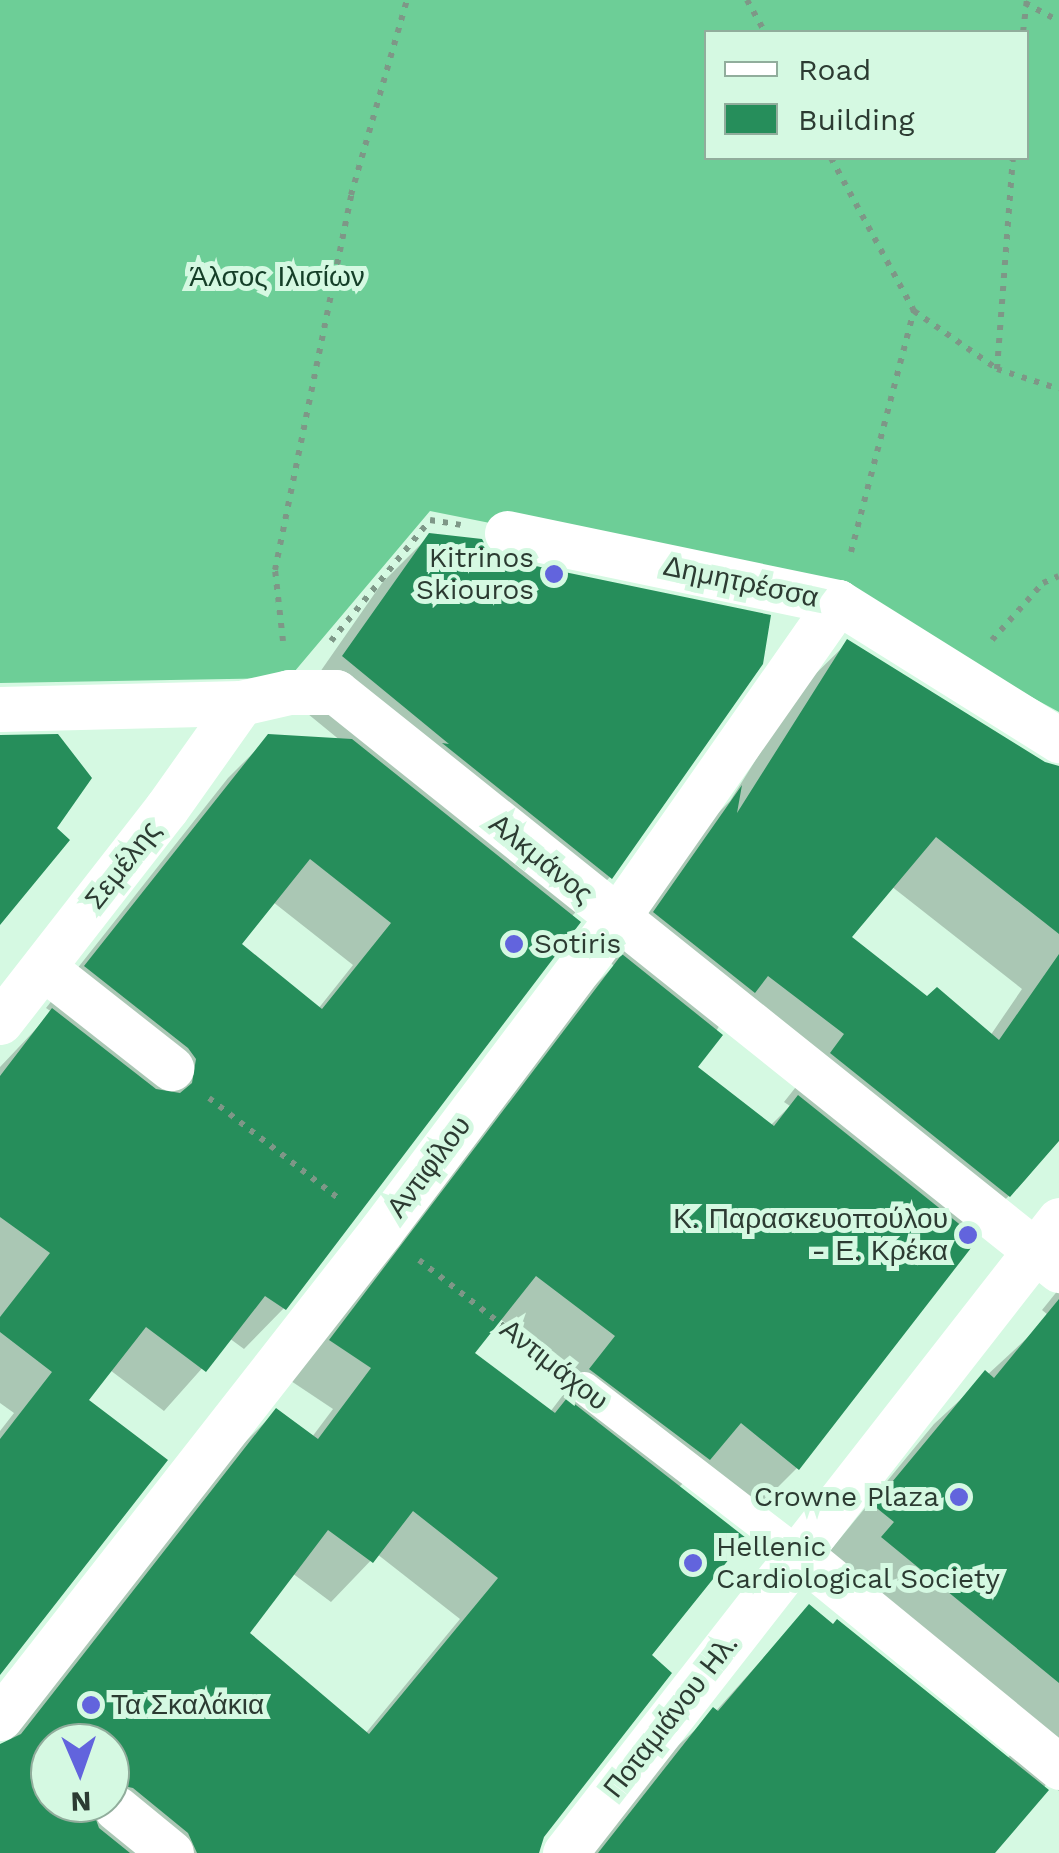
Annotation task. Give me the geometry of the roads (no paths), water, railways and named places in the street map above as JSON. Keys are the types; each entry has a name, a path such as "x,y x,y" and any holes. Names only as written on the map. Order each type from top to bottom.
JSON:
{"street":[{"name":"Δημητρέσσα","path":"506,533 838,602 1059,740"},
{"name":"Αντιφίλου","path":"0,1718 382,1231 616,919 838,602"},
{"name":"Αλκμάνος","path":"0,708 240,703 289,692 336,692 616,919 1051,1246"},
{"name":"Σεμέλης","path":"0,1022 240,703"},
{"path":"44,968 171,1068"},
{"name":"Ποταμιάνου Ηλ.","path":"565,1853 798,1553 1051,1246"},
{"name":"Αντιμάχου","path":"584,1388 798,1553 1059,1767"},
{"path":"130,1819 171,1853"}],"place":[{"name":"Kitrinos Skiouros","path":"554,574"},
{"name":"Sotiris","path":"514,944"},
{"name":"Κ. Παρασκευοπούλου - Ε. Κρέκα","path":"968,1235"},
{"name":"Crowne Plaza","path":"959,1497"},
{"name":"Hellenic Cardiological Society","path":"693,1563"},
{"name":"Τα Σκαλάκια","path":"91,1705"}],"park label":[{"name":"Άλσος Ιλισίων","path":"277,277"}]}
